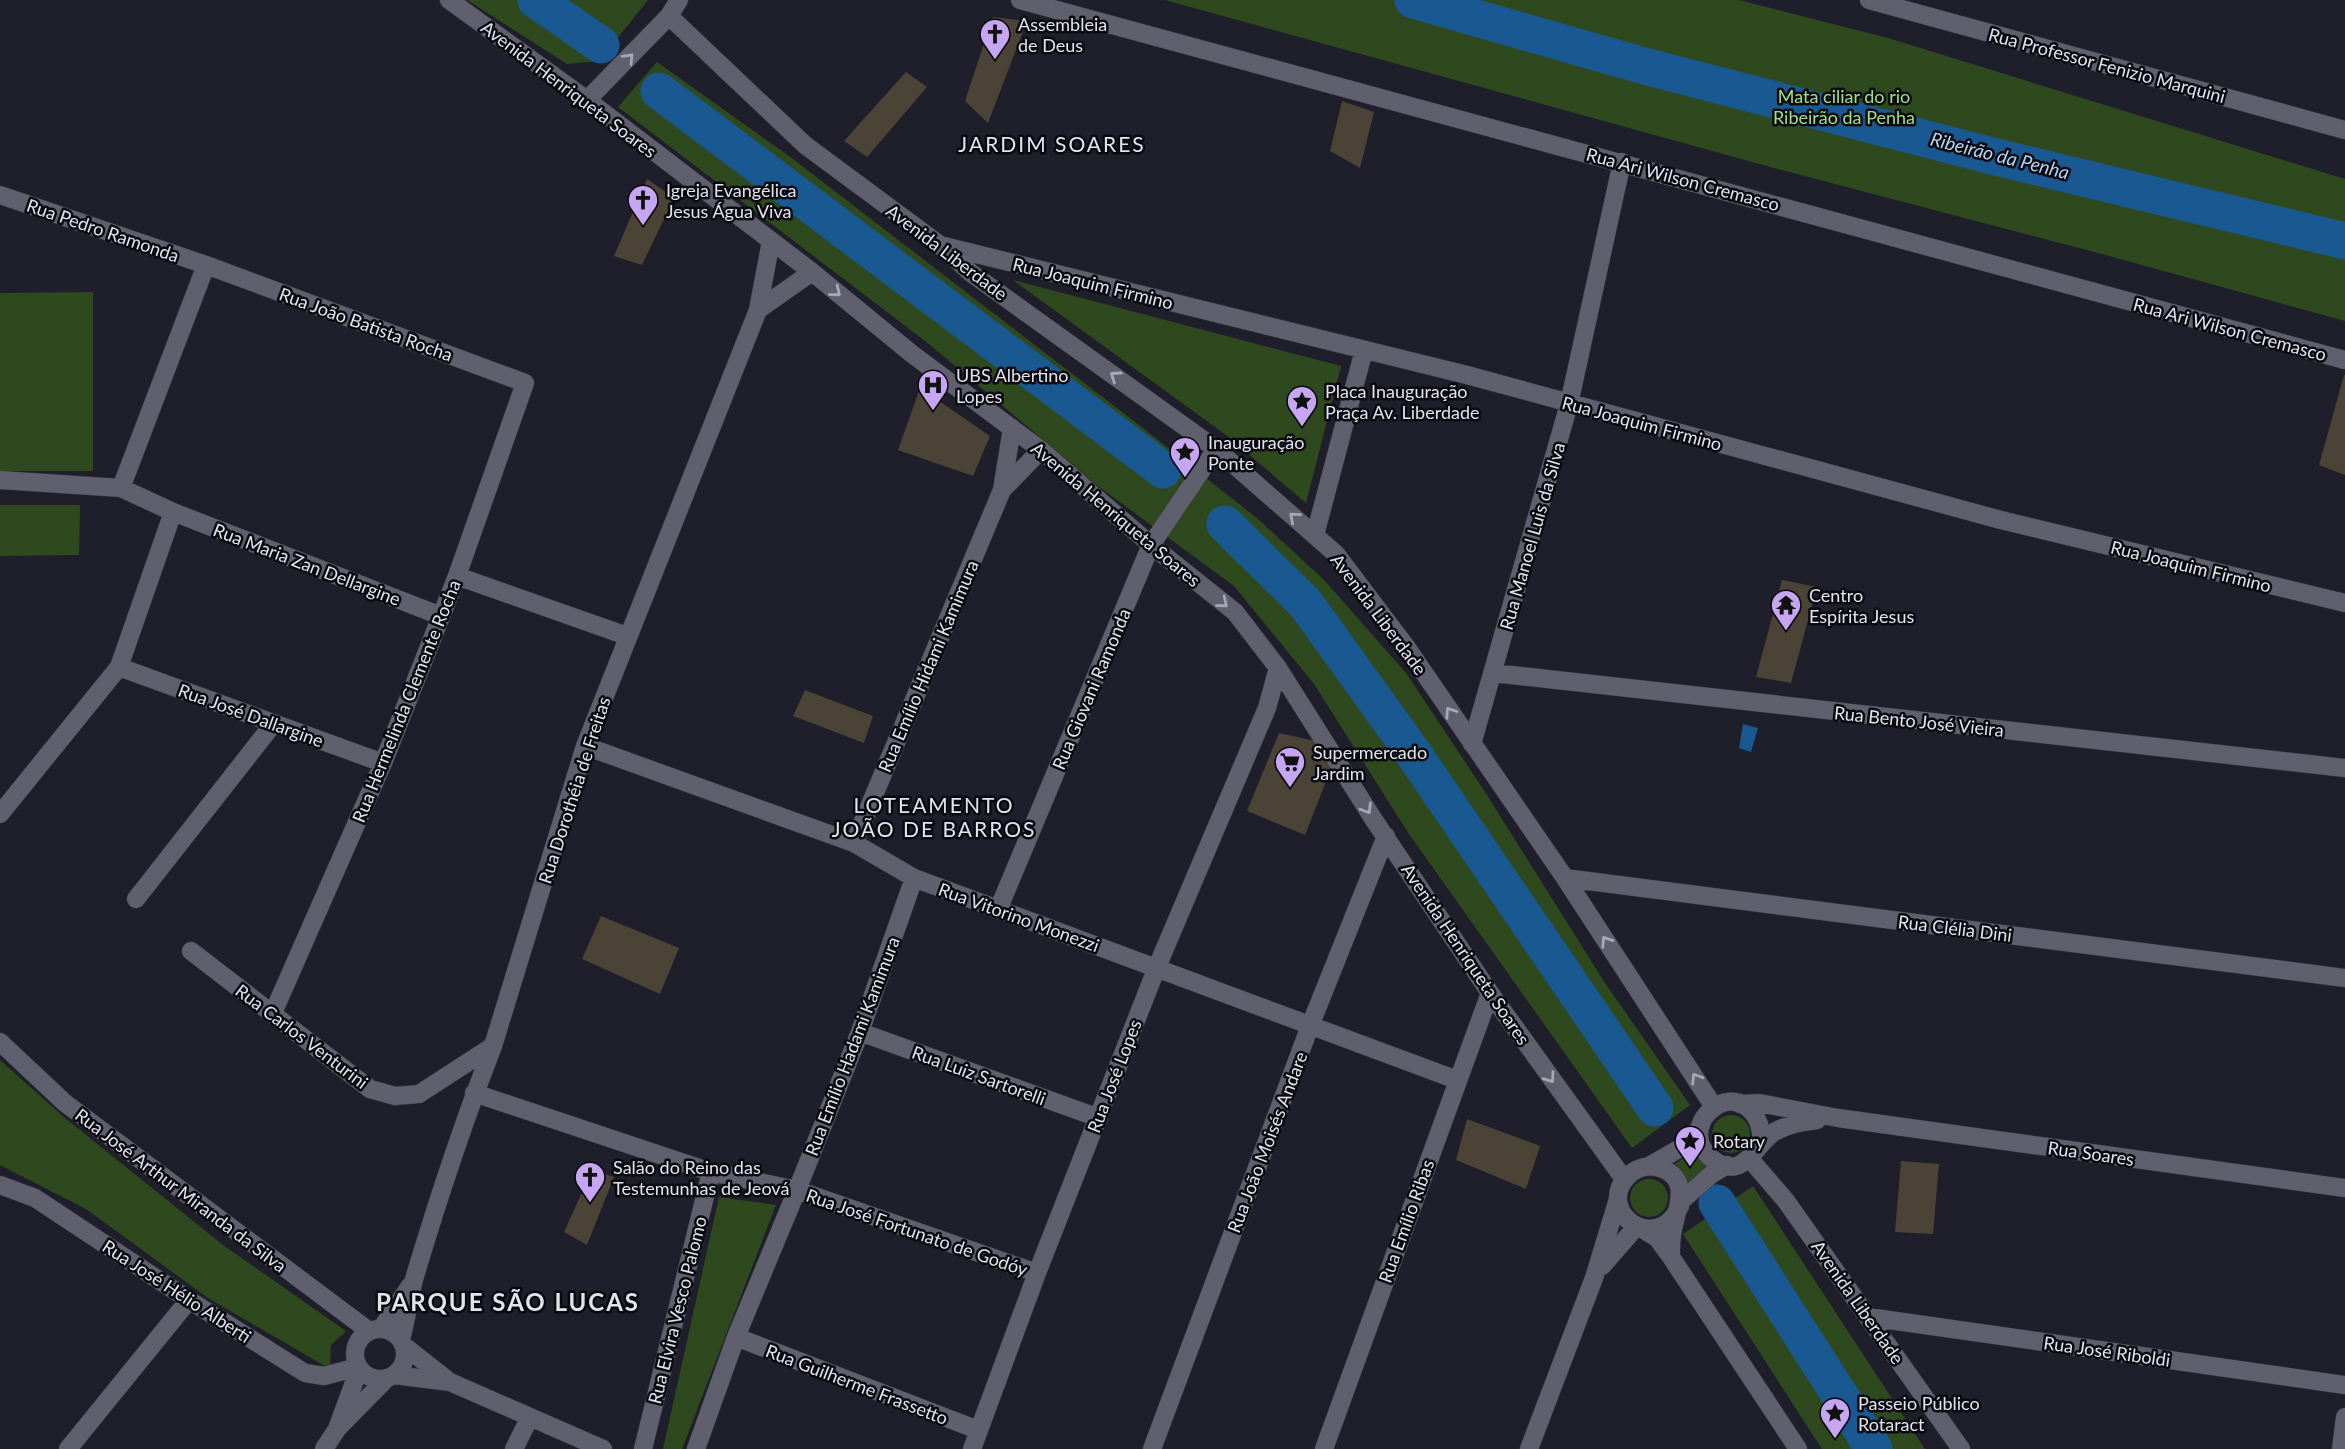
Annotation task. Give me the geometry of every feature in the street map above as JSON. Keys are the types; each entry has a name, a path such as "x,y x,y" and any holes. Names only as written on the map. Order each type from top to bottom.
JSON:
{"street":[{"name":"Avenida Henriqueta Soares","path":"449,0 587,100 812,272 912,354 1013,428 1235,612 1278,668 1490,993 1624,1180"},
{"path":"587,100 669,16 679,0"},
{"name":"Rua Ari Wilson Cremasco","path":"1020,0 2345,360"},
{"name":"Rua Professor Fenizio Marquini","path":"1869,0 2345,130"},
{"name":"Avenida Liberdade","path":"669,16 805,145 940,245 971,272 1216,449 1336,554 1565,878 1714,1107"},
{"name":"Rua Manoel Luis da Silva","path":"1472,744 1569,404 1622,162"},
{"name":"Rua Pedro Ramonda","path":"0,195 206,265"},
{"name":"Rua Dorothéia de Freitas","path":"402,1342 414,1280 474,1093 493,1046 585,746 758,310 771,241"},
{"name":"Rua Joaquim Firmino","path":"940,245 1467,375 2001,520 2345,603"},
{"path":"0,480 121,488 206,265"},
{"name":"Rua João Batista Rocha","path":"206,265 525,383"},
{"path":"758,310 812,272"},
{"path":"1315,535 1364,350"},
{"name":"Rua Hermelinda Clemente Rocha","path":"273,1013 383,763 457,576 525,383"},
{"name":"Rua Emílio Hidami Kamimura","path":"854,843 1002,490 1013,428"},
{"name":"Rua Giovani Ramonda","path":"998,910 1151,545 1216,449"},
{"name":"Rua Emílio Hidami Kamimura","path":"1002,490 1041,450"},
{"name":"Rua Maria Zan Dellargine","path":"121,488 173,512 441,616"},
{"path":"0,814 118,667 173,512"},
{"path":"457,576 628,636"},
{"name":"Rua José Dallargine","path":"118,667 383,763"},
{"name":"Rua José Lopes","path":"972,1449 1037,1273 1157,967 1267,708 1278,668"},
{"name":"Rua Bento José Vieira","path":"1494,673 2345,768"},
{"path":"1267,708 1298,700"},
{"path":"136,899 274,723"},
{"name":"Rua Vitorino Monezzi","path":"585,746 854,843 914,878 1457,1080"},
{"name":"Rua João Moisés Andare","path":"1152,1449 1310,1026 1386,836"},
{"name":"Rua Emílio Hadami Kamimura","path":"696,1449 736,1337 860,1032 914,878"},
{"name":"Rua Clélia Dini","path":"1565,878 2345,978"},
{"name":"Rua Carlos Venturini","path":"191,951 370,1089 395,1096 419,1094 493,1046"},
{"name":"Rua Emílio Ribas","path":"1324,1449 1490,993"},
{"name":"Rua Luiz Sartorelli","path":"860,1032 1098,1118"},
{"name":"Rua José Arthur Miranda da Silva","path":"0,1042 65,1104 375,1330"},
{"path":"474,1093 711,1172 797,1190"},
{"path":"1529,1449 1594,1278 1619,1189 1631,1172 1649,1166 1689,1143 1705,1116 1714,1107 1731,1102 1759,1103 1838,1118"},
{"path":"1740,1104 1756,1115 1760,1124 1761,1143"},
{"path":"1700,1125 1701,1145 1706,1154 1727,1165 1742,1164 1750,1159 1773,1132 1794,1123 1838,1118"},
{"name":"Rua Soares","path":"1838,1118 2345,1188"},
{"name":"Avenida Liberdade","path":"1750,1159 1786,1201 1961,1449"},
{"path":"1639,1227 1651,1230 1669,1223 1680,1204 1712,1174 1727,1165"},
{"path":"1649,1166 1668,1172 1679,1187 1680,1204 1672,1234 1671,1257"},
{"name":"Rua Elvira Vesco Palomo","path":"643,1449 711,1172"},
{"name":"Rua José Hélio Alberti","path":"0,1185 36,1198 305,1373 324,1376 359,1368"},
{"name":"Rua José Fortunato de Godóy","path":"797,1190 1037,1273"},
{"path":"1618,1199 1625,1218 1657,1238 1671,1257 1798,1449"},
{"path":"1594,1278 1619,1244 1639,1227"},
{"name":"Rua Dorothéia de Freitas","path":"375,1330 414,1280"},
{"path":"68,1449 189,1300"},
{"name":"Rua José Riboldi","path":"1868,1318 2345,1385"},
{"path":"450,1382 372,1378 359,1368 354,1352 357,1343 375,1330 389,1330 450,1382 603,1449"},
{"name":"Rua Guilherme Frassetto","path":"736,1337 978,1430"},
{"path":"324,1449 338,1429 404,1362 402,1342"},
{"path":"338,1429 359,1368"},
{"path":"514,1449 530,1417"},
{"path":"2341,1449 2345,1417"},
{"path":"1778,1449 1785,1431"}],"green space":[{"path":"467,0 648,0 599,61 567,64"},
{"name":"Mata ciliar do rio Ribeirão da Penha","path":"1165,0 1739,0 1888,38 2345,179 2345,321 1774,168"},
{"path":"657,62 789,156 1139,425 1258,519 1325,581 1406,673 1485,792 1605,983 1690,1105 1632,1148 1409,834 1314,684 1234,586 1098,486 929,344 618,107"},
{"path":"1013,280 1341,366 1306,503 1226,435"},
{"path":"93,292 93,471 0,471 0,293"},
{"path":"0,505 80,505 79,555 0,556"},
{"path":"0,1060 65,1118 223,1245 346,1331 331,1345 330,1369 208,1298 86,1209 0,1165"},
{"path":"1731,1115 1745,1120 1750,1134 1745,1148 1731,1153 1717,1148 1712,1134 1717,1120"},
{"path":"1695,1149 1710,1169 1688,1186 1672,1166"},
{"path":"1649,1179 1662,1185 1668,1198 1662,1211 1649,1217 1636,1211 1630,1198 1636,1185"},
{"path":"1753,1186 1925,1449 1822,1449 1683,1234"},
{"path":"719,1197 776,1205 682,1449 663,1449"}],"water":[{"path":"1743,724 1758,728 1751,752 1739,748"}],"building":[{"name":"Assembleia de Deus","path":"993,17 1027,21 988,123 965,101"},
{"path":"906,72 927,87 867,157 844,141"},
{"path":"1342,101 1374,112 1360,168 1330,151"},
{"name":"Igreja Evangélica Jesus Água Viva","path":"647,179 674,198 642,265 614,256"},
{"path":"2345,375 2345,475 2319,465"},
{"name":"UBS Albertino Lopes","path":"920,388 990,436 973,476 898,450"},
{"name":"Centro Espírita Jesus","path":"1782,580 1817,587 1791,683 1756,677"},
{"path":"805,690 873,716 864,743 793,716"},
{"name":"Supermercado Jardim","path":"1279,733 1315,741 1332,766 1305,835 1247,811"},
{"path":"601,916 679,948 660,994 582,959"},
{"path":"1467,1119 1540,1146 1526,1189 1456,1160"},
{"path":"1901,1161 1939,1164 1933,1234 1895,1232"},
{"name":"Salão do Reino das Testemunhas de Jeová","path":"592,1170 614,1177 587,1245 564,1232"}],"waterway":[{"path":"536,0 601,45"},
{"name":"Ribeirão da Penha","path":"1413,0 1648,67 1992,156 2345,241"},
{"path":"659,91 1163,470"},
{"path":"1225,524 1306,604 1411,750 1655,1108"},
{"path":"1717,1203 1874,1449"}],"place":[{"name":"Assembleia de Deus","path":"995,61"},
{"name":"Igreja Evangélica Jesus Água Viva","path":"643,227"},
{"name":"UBS Albertino Lopes","path":"933,412"},
{"name":"Placa Inauguração Praça Av. Liberdade","path":"1302,428"},
{"name":"Inauguração Ponte","path":"1185,479"},
{"name":"Centro Espírita Jesus","path":"1786,632"},
{"name":"Supermercado Jardim","path":"1290,789"},
{"name":"Rotary","path":"1690,1168"},
{"name":"Salão do Reino das Testemunhas de Jeová","path":"590,1204"},
{"name":"Passeio Público Rotaract","path":"1835,1440"}],"district":[{"name":"JARDIM SOARES","path":"1052,143"},
{"name":"LOTEAMENTO JOÃO DE BARROS","path":"934,816"},
{"name":"PARQUE SÃO LUCAS","path":"508,1301"}]}
